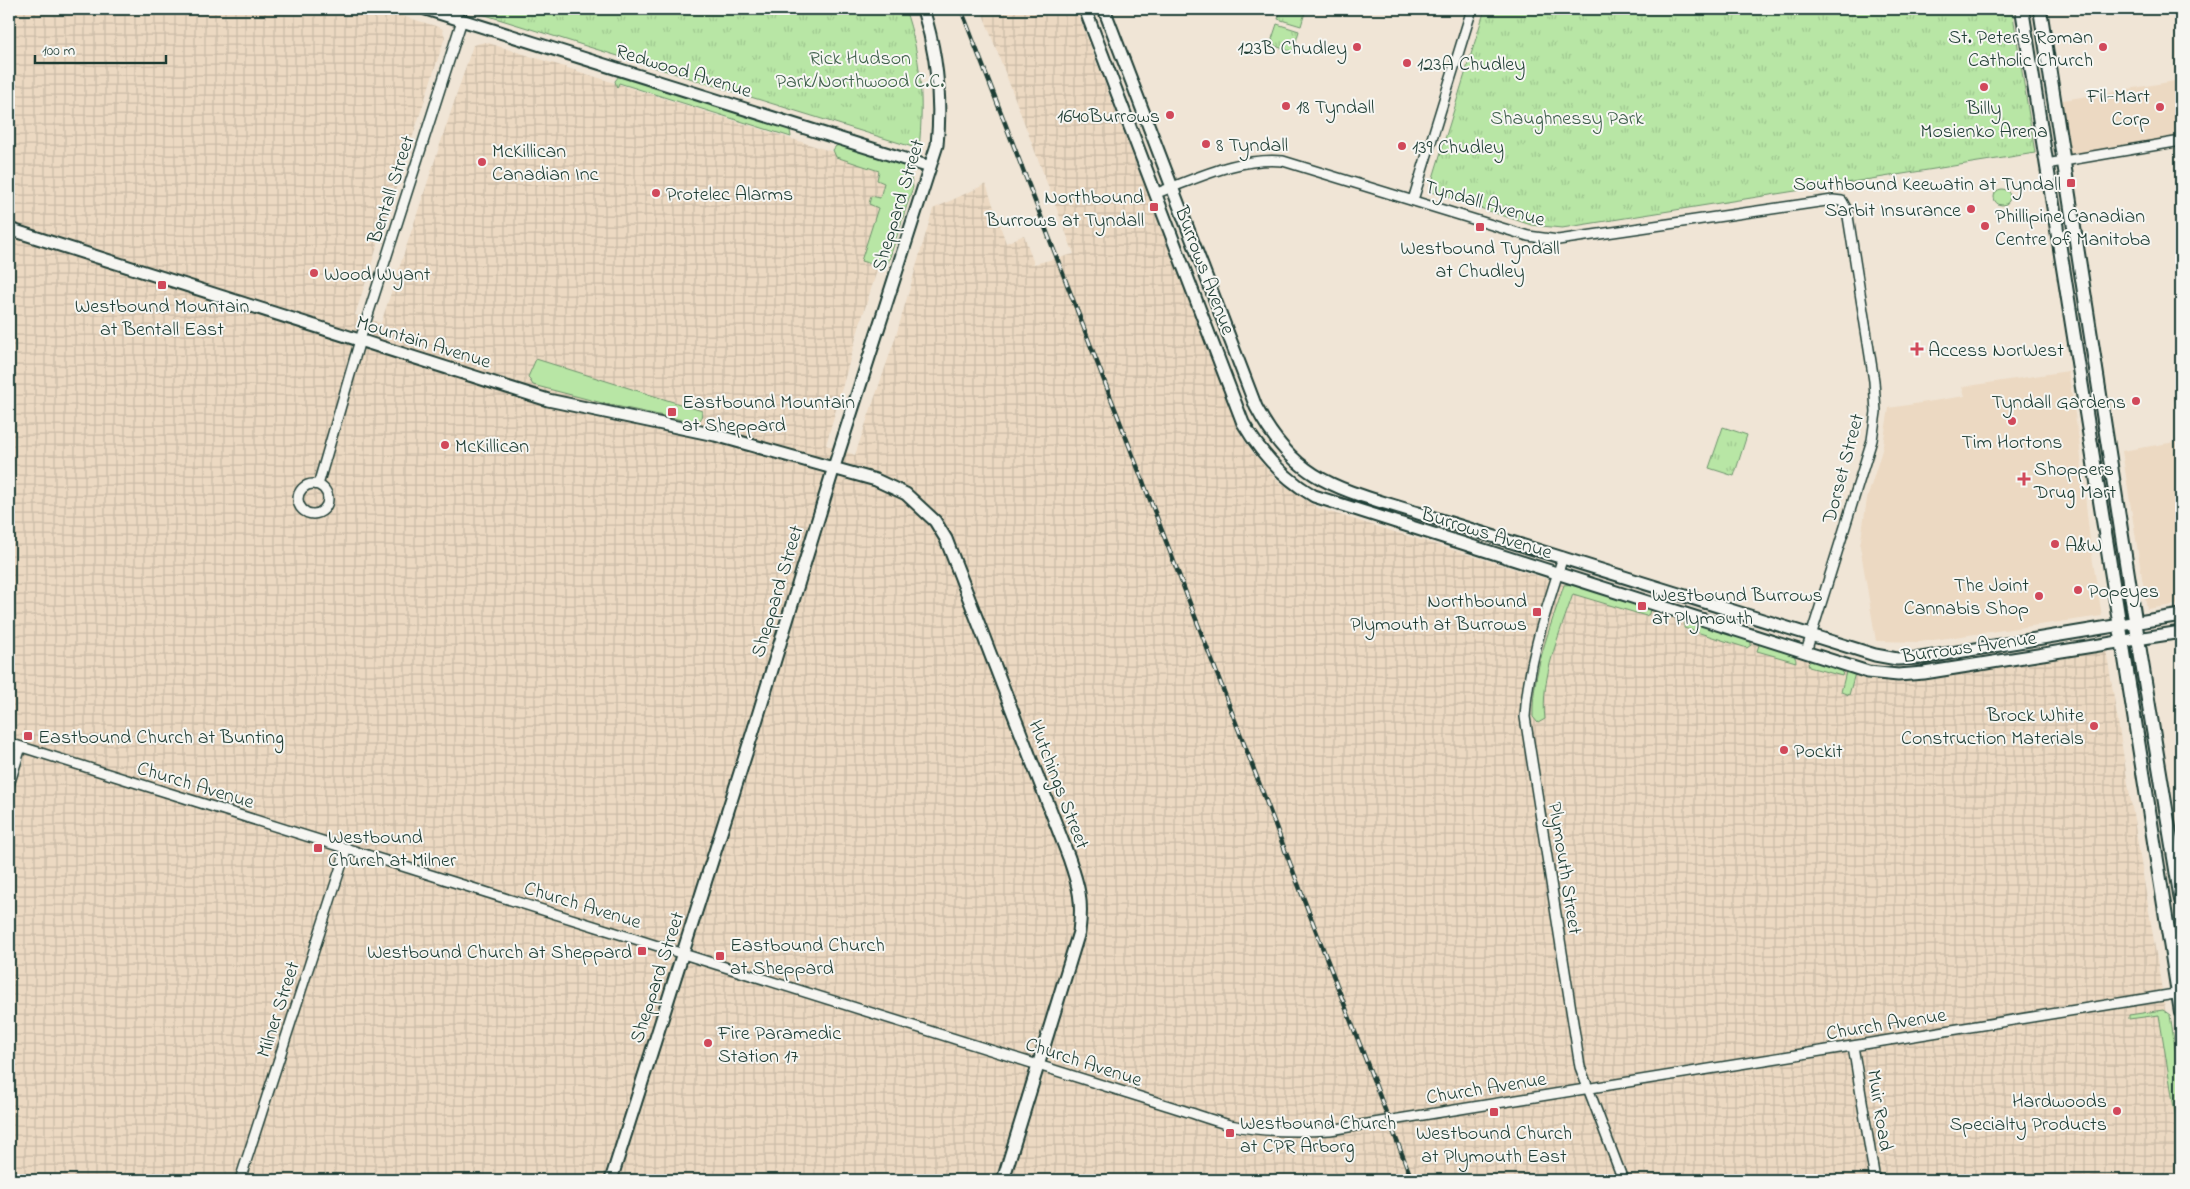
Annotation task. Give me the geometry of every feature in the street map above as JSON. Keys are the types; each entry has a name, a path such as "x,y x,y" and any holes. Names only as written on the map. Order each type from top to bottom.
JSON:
{"main road":[{"path":"2022,9 2122,642 2180,994 2181,1012"},
{"path":"2040,9 2137,622 2138,639 2181,900"}],"street":[{"name":"Redwood Avenue","path":"426,9 930,166"},
{"name":"Sheppard Street","path":"611,1180 937,145 940,122 939,94 934,51 923,9"},
{"name":"Burrows Avenue","path":"1085,9 1157,193 1243,423 1262,452 1276,469 1294,485 1336,505 1868,672 1898,675 2181,632"},
{"name":"Burrows Avenue","path":"1104,9 1256,408 1267,428 1289,456 1303,468 1344,490 1875,655 1897,659 1920,658 2181,615"},
{"path":"1413,200 1472,9"},
{"name":"Bentall Street","path":"318,485 360,340 462,20"},
{"path":"2046,164 2181,141"},
{"name":"Tyndall Avenue","path":"1157,193 1230,166 1270,160 1294,163 1528,236 1558,240 1833,200 1842,201"},
{"name":"Dorset Street","path":"1806,652 1872,440 1876,412 1874,381 1862,301 1847,210 1842,201"},
{"name":"Mountain Avenue","path":"9,229 548,400 715,435 834,468"},
{"name":"Hutchings Street","path":"834,468 876,480 906,494 935,521 946,539 1078,884 1082,908 1079,932 1003,1180"},
{"name":"Plymouth Street","path":"1563,558 1532,661 1527,684 1525,717 1580,1068 1623,1180"},
{"path":"1976,649 1979,664"},
{"name":"Church Avenue","path":"9,743 1230,1125 1296,1132 1330,1130 2180,994"},
{"path":"9,785 21,747"},
{"name":"Milner Street","path":"240,1180 347,848"},
{"name":"Muir Road","path":"1853,1046 1875,1180"}],"shaded area":[{"path":"9,9 380,9 442,28 445,37 355,315 381,323 473,45 485,42 849,157 906,179 860,324 826,445 855,455 895,339 933,209 986,184 1006,243 1024,235 1034,264 1074,254 981,9 1076,9 1241,435 1253,453 1276,479 1320,509 1865,677 1892,681 2106,649 2181,1106 2181,1180 9,1180"},
{"path":"2181,80 2181,137 2067,157 2058,101"},
{"path":"2068,371 2079,440 2091,550 2102,616 1920,642 1876,641 1860,546 1867,499 1882,450 1889,408 1965,396 1962,387"},
{"path":"2181,441 2181,604 2147,609 2122,451"}],"green space":[{"name":"Rick Hudson Park/Northwood C.C.","path":"466,9 905,9 915,43 920,78 919,149"},
{"path":"1282,9 1306,9 1301,26 1278,19"},
{"name":"Shaughnessy Park","path":"1485,9 2012,9 2035,153 1562,228 1531,225 1429,191"},
{"path":"1277,24 1299,31 1293,52 1275,46 1272,39"},
{"path":"619,76 787,127 790,130 791,137 619,83 617,88 615,81"},
{"path":"840,145 902,164 909,170 913,187 888,263 875,265 861,261 878,208 869,204 871,196 880,198 884,183 877,180 879,171 836,157 833,150 836,146"},
{"path":"1999,189 2005,189 2010,194 2008,203 1999,205 1994,200 1994,194"},
{"path":"536,359 702,411 701,419 697,423 606,404 533,385 528,377"},
{"path":"1723,427 1747,435 1734,476 1709,468"},
{"path":"1575,584 1648,606 1650,609 1649,614 1646,616 1573,594 1548,672 1544,703 1545,719 1538,723 1533,717 1533,700 1543,650 1564,585"},
{"path":"1690,619 1751,640 1751,645 1747,648 1684,628 1685,620"},
{"path":"1760,642 1788,651 1795,657 1796,662 1757,651"},
{"path":"1812,660 1844,667 1842,676 1809,667 1808,663"},
{"path":"1847,668 1855,673 1849,695 1841,692"},
{"path":"2163,1010 2170,1015 2181,1085 2181,1151 2159,1015 2129,1019 2129,1015"}],"railway":[{"path":"961,9 1412,1180"}],"place":[{"name":"123B Chudley","path":"1357,47"},
{"name":"St. Peter's Roman Catholic Church","path":"2103,47"},
{"name":"123A Chudley","path":"1407,63"},
{"name":"Billy Mosienko Arena","path":"1984,87"},
{"name":"18 Tyndall","path":"1286,106"},
{"name":"Fil-Mart Corp","path":"2160,107"},
{"name":"1640Burrows","path":"1170,115"},
{"name":"8 Tyndall","path":"1206,144"},
{"name":"139 Chudley","path":"1402,146"},
{"name":"McKillican Canadian Inc","path":"482,162"},
{"name":"Southbound Keewatin at Tyndall","path":"2071,183"},
{"name":"Protelec Alarms","path":"656,193"},
{"name":"Northbound Burrows at Tyndall","path":"1154,207"},
{"name":"Sarbit Insurance","path":"1971,209"},
{"name":"Phillipine Canadian Centre of Manitoba","path":"1985,226"},
{"name":"Westbound Tyndall at Chudley","path":"1480,227"},
{"name":"Wood Wyant","path":"314,273"},
{"name":"Westbound Mountain at Bentall East","path":"162,285"},
{"name":"Access NorWest","path":"1917,349"},
{"name":"Tyndall Gardens","path":"2136,401"},
{"name":"Eastbound Mountain at Sheppard","path":"672,412"},
{"name":"Tim Hortons","path":"2012,421"},
{"name":"McKillican","path":"445,445"},
{"name":"Shoppers Drug Mart","path":"2024,479"},
{"name":"A&W","path":"2055,544"},
{"name":"Popeyes","path":"2078,590"},
{"name":"The Joint Cannabis Shop","path":"2039,596"},
{"name":"Westbound Burrows at Plymouth","path":"1642,606"},
{"name":"Northbound Plymouth at Burrows","path":"1537,612"},
{"name":"Brock White Construction Materials","path":"2094,726"},
{"name":"Eastbound Church at Bunting","path":"28,736"},
{"name":"Pockit","path":"1784,750"},
{"name":"Westbound Church at Milner","path":"318,848"},
{"name":"Westbound Church at Sheppard","path":"642,951"},
{"name":"Eastbound Church at Sheppard","path":"720,956"},
{"name":"Fire Paramedic Station 17","path":"708,1043"},
{"name":"Hardwoods Specialty Products","path":"2117,1111"},
{"name":"Westbound Church at Plymouth East","path":"1494,1112"},
{"name":"Westbound Church at CPR Arborg","path":"1230,1133"}]}
